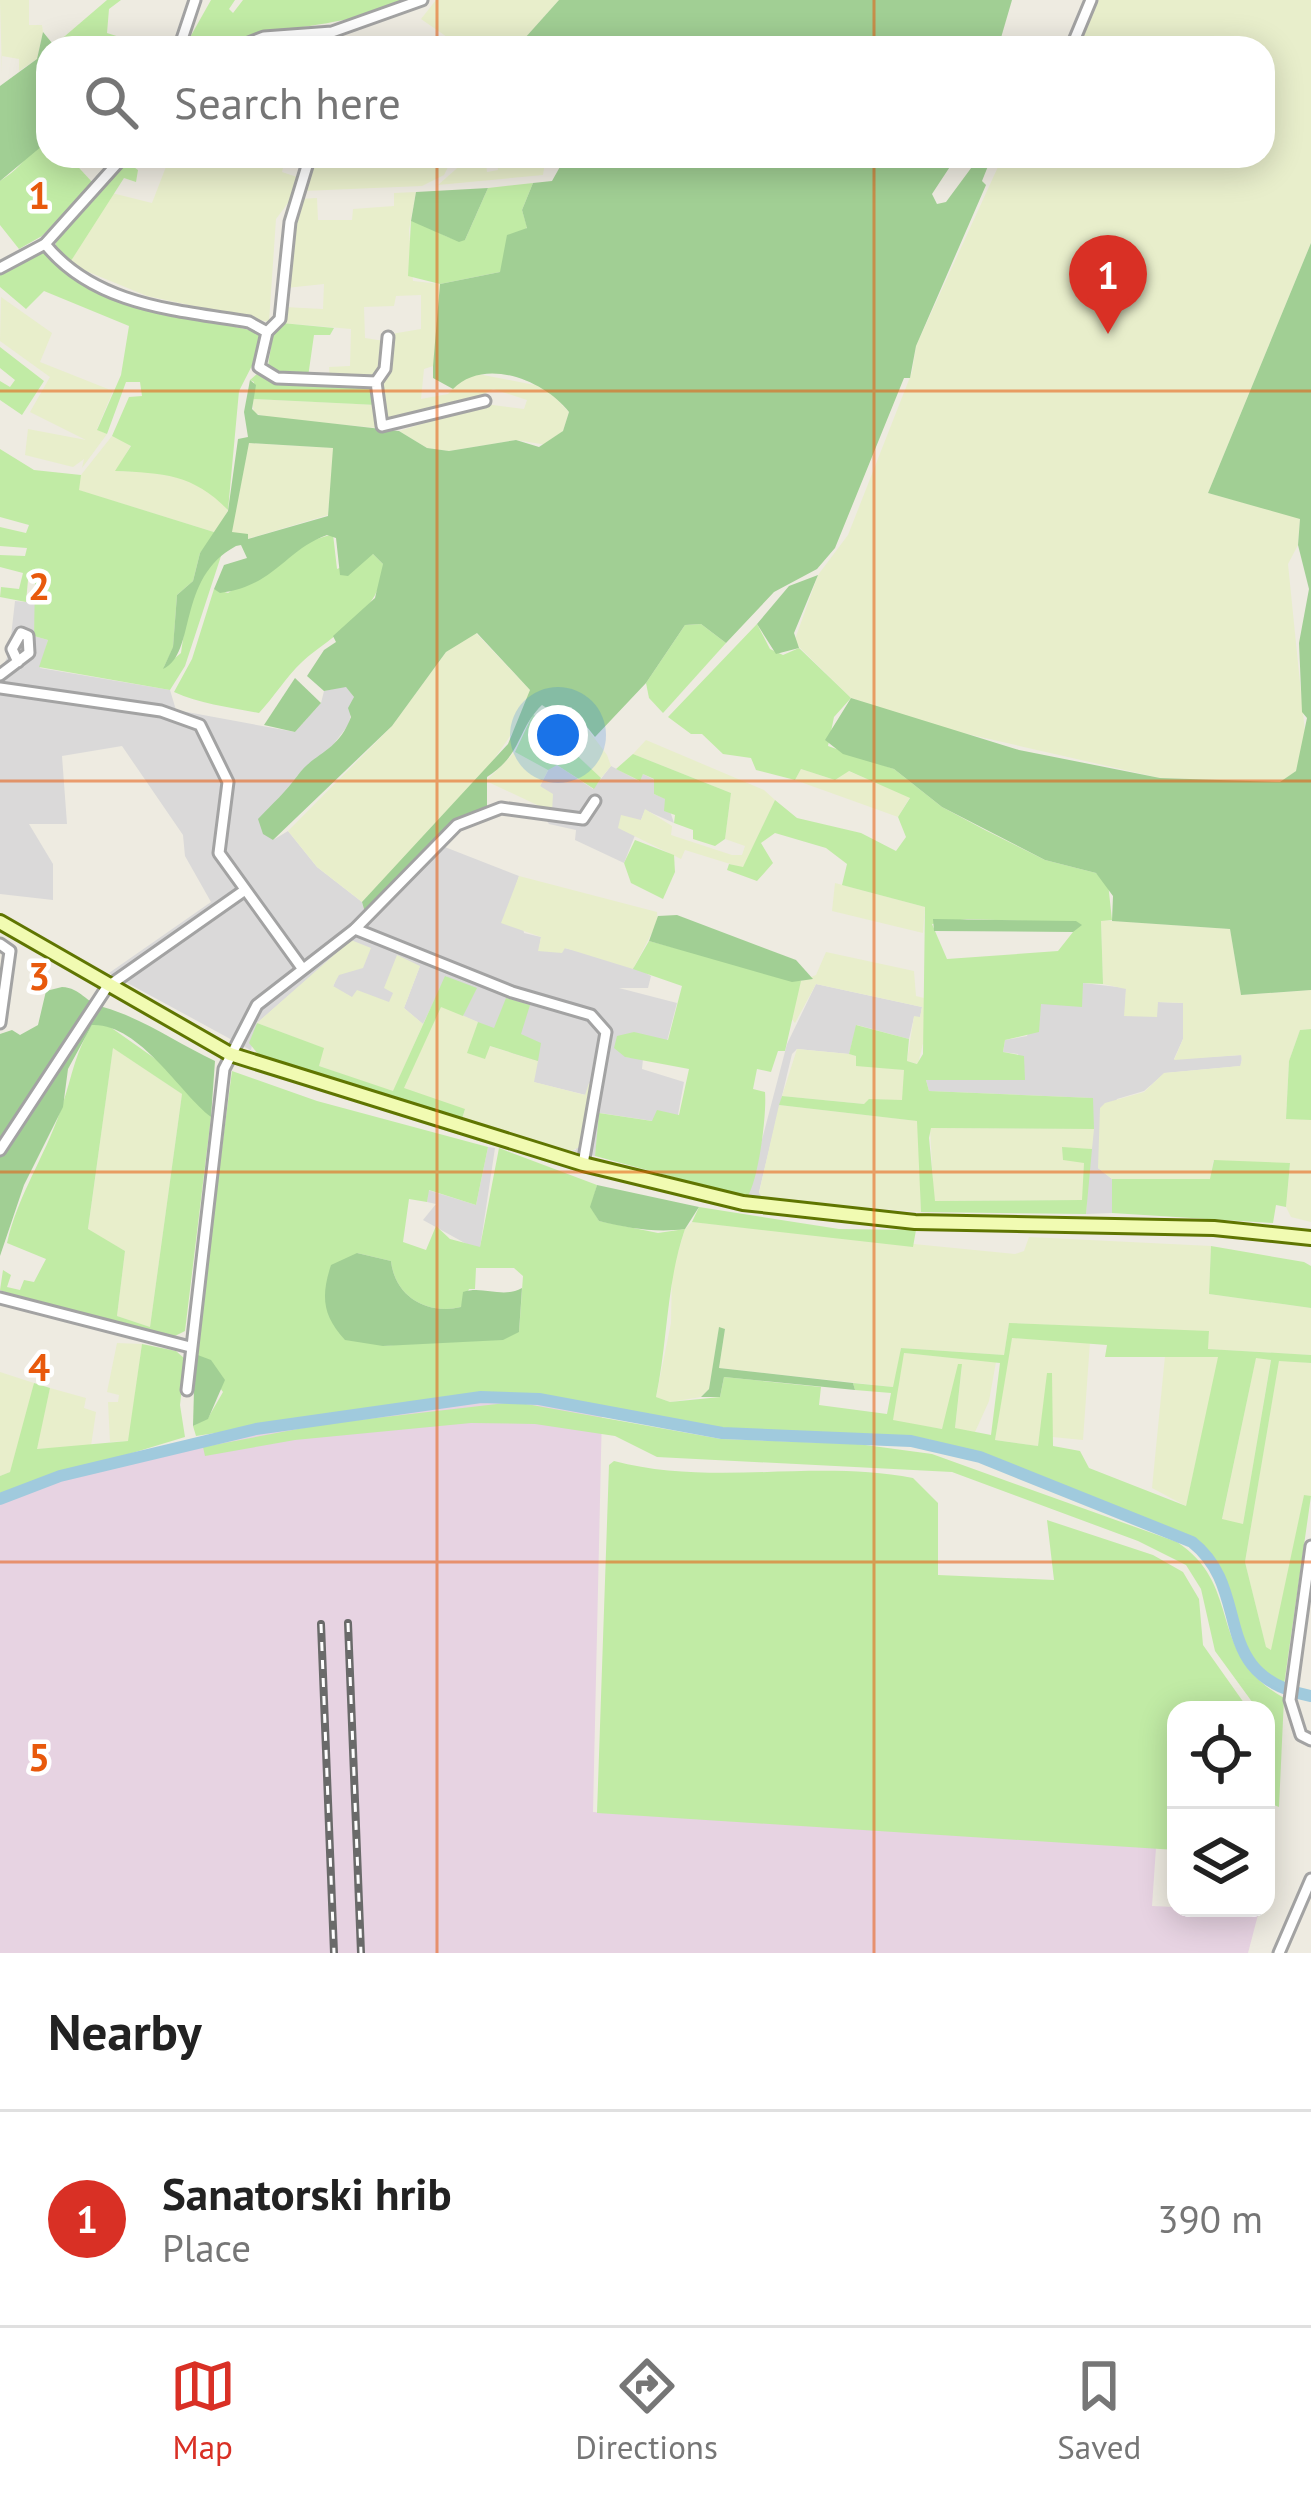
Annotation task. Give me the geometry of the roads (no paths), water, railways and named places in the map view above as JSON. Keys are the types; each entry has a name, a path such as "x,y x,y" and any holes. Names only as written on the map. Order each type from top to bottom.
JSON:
{"main road":[{"path":"0,922 106,987 230,1054 584,1164 743,1203 915,1222 1214,1228 1306,1240"}],"street":[{"path":"182,36 195,0"},
{"path":"278,36 332,32 422,0"},
{"path":"1076,36 1091,0"},
{"path":"0,268 45,244 113,168"},
{"path":"306,168 290,222 280,319 268,332 259,367 308,381 376,382"},
{"path":"45,244 69,269 125,299 249,322 268,332"},
{"path":"388,337 385,369 376,382 382,426 485,401"},
{"path":"0,675 18,662"},
{"path":"0,688 160,711 200,725 228,782 219,853 302,968"},
{"path":"187,1390 224,1069 257,1005 355,929 458,825 501,808 531,809 575,820 595,802"},
{"path":"0,1150 106,987 245,890"},
{"path":"355,929 512,992 591,1016 606,1032 584,1164"},
{"path":"0,944 10,951 0,1023"},
{"path":"0,1298 190,1347"},
{"path":"1311,1546 1290,1700 1300,1735 1311,1740"},
{"path":"1279,1953 1311,1879"}],"waterway":[{"path":"0,1499 60,1476 256,1429 481,1397 539,1399 722,1433 911,1441 980,1457 1192,1542 1211,1562 1244,1652 1257,1671 1278,1686 1311,1696"}],"railway":[{"path":"348,1623 361,1953"},
{"path":"321,1624 334,1953"}],"place":[{"name":"Sanatorski hrib","path":"1108,334"}]}
